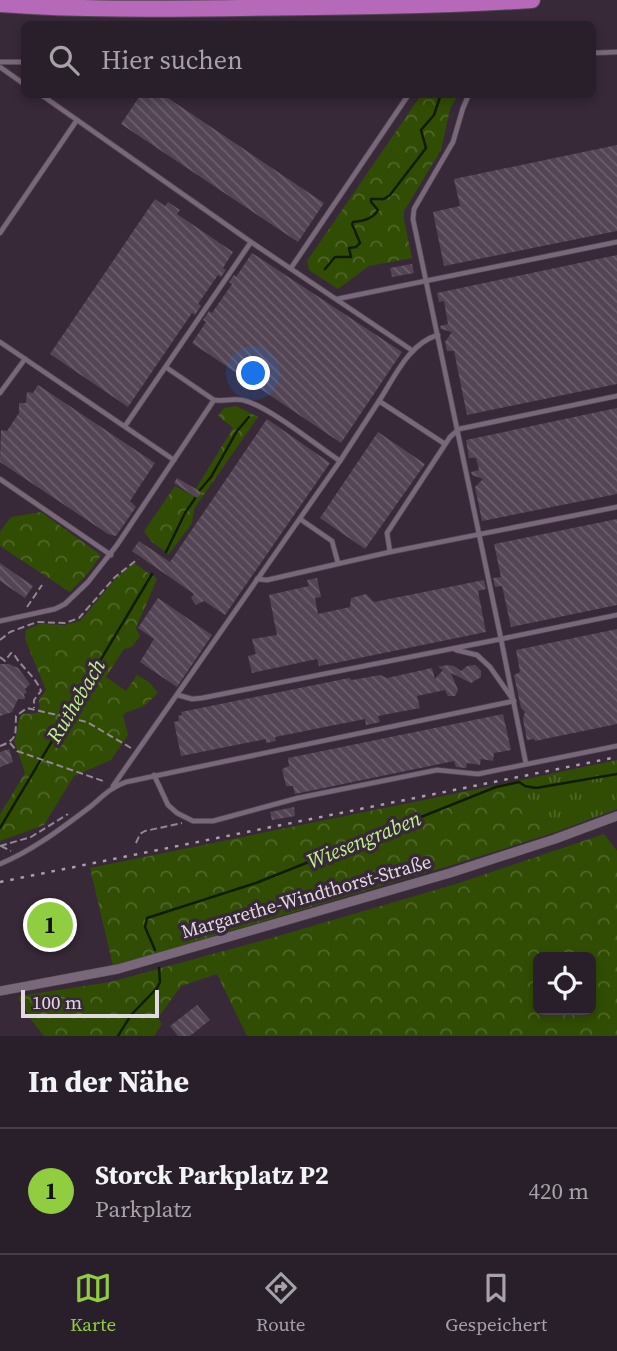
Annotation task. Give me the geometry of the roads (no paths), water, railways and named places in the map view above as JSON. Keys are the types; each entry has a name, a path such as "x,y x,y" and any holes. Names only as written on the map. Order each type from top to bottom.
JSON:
{"highway":[{"path":"0,4 137,9 532,0"}],"street":[{"name":"Margarethe-Windthorst-Straße","path":"0,991 118,969 450,873 617,816"}],"lane":[{"path":"596,53 617,51"},
{"path":"0,64 21,62"},
{"path":"0,64 21,82"},
{"path":"46,98 251,242 413,351"},
{"path":"291,268 406,98"},
{"path":"467,98 453,142 414,209 413,219 481,535 526,764"},
{"path":"0,233 77,120"},
{"path":"125,426 251,242"},
{"path":"337,299 617,242"},
{"path":"0,864 18,856 88,808 113,786 340,461 413,351 428,338 438,335"},
{"path":"0,342 174,460"},
{"path":"0,393 25,359"},
{"path":"167,368 214,400 236,399 258,405 340,461"},
{"path":"390,552 387,533 445,444 458,429 617,396"},
{"path":"0,621 45,612 65,604 88,582 111,555 214,400"},
{"path":"379,401 445,444"},
{"path":"0,479 111,555"},
{"path":"257,579 267,580 390,552 617,507"},
{"path":"300,519 331,541 338,563"},
{"path":"178,695 192,699 202,698 617,615"},
{"path":"453,649 477,655 490,667 514,701"},
{"path":"113,786 154,775 514,701"},
{"path":"154,775 168,804 177,813 189,819 213,821 298,797 437,770 478,774 617,746"}],"waterway":[{"name":"Ruthebach","path":"325,269 335,257 351,257 349,248 360,243 353,222 367,219 376,213 378,210 371,199 384,199 390,195 426,148 421,130 434,115 440,98"},
{"name":"Ruthebach","path":"199,491 211,477 237,431 249,417"},
{"name":"Ruthebach","path":"166,552 196,497"},
{"name":"Ruthebach","path":"0,828 152,574"},
{"name":"Wiesengraben","path":"155,950 145,927 147,918 256,883 496,787 519,782 536,788 617,774"},
{"name":"Wiesengraben","path":"118,1036 131,1015 157,988 160,982 159,968"}],"railway":[{"path":"0,882 617,757"}],"place":[{"name":"Storck Parkplatz P2","path":"50,925"}]}
